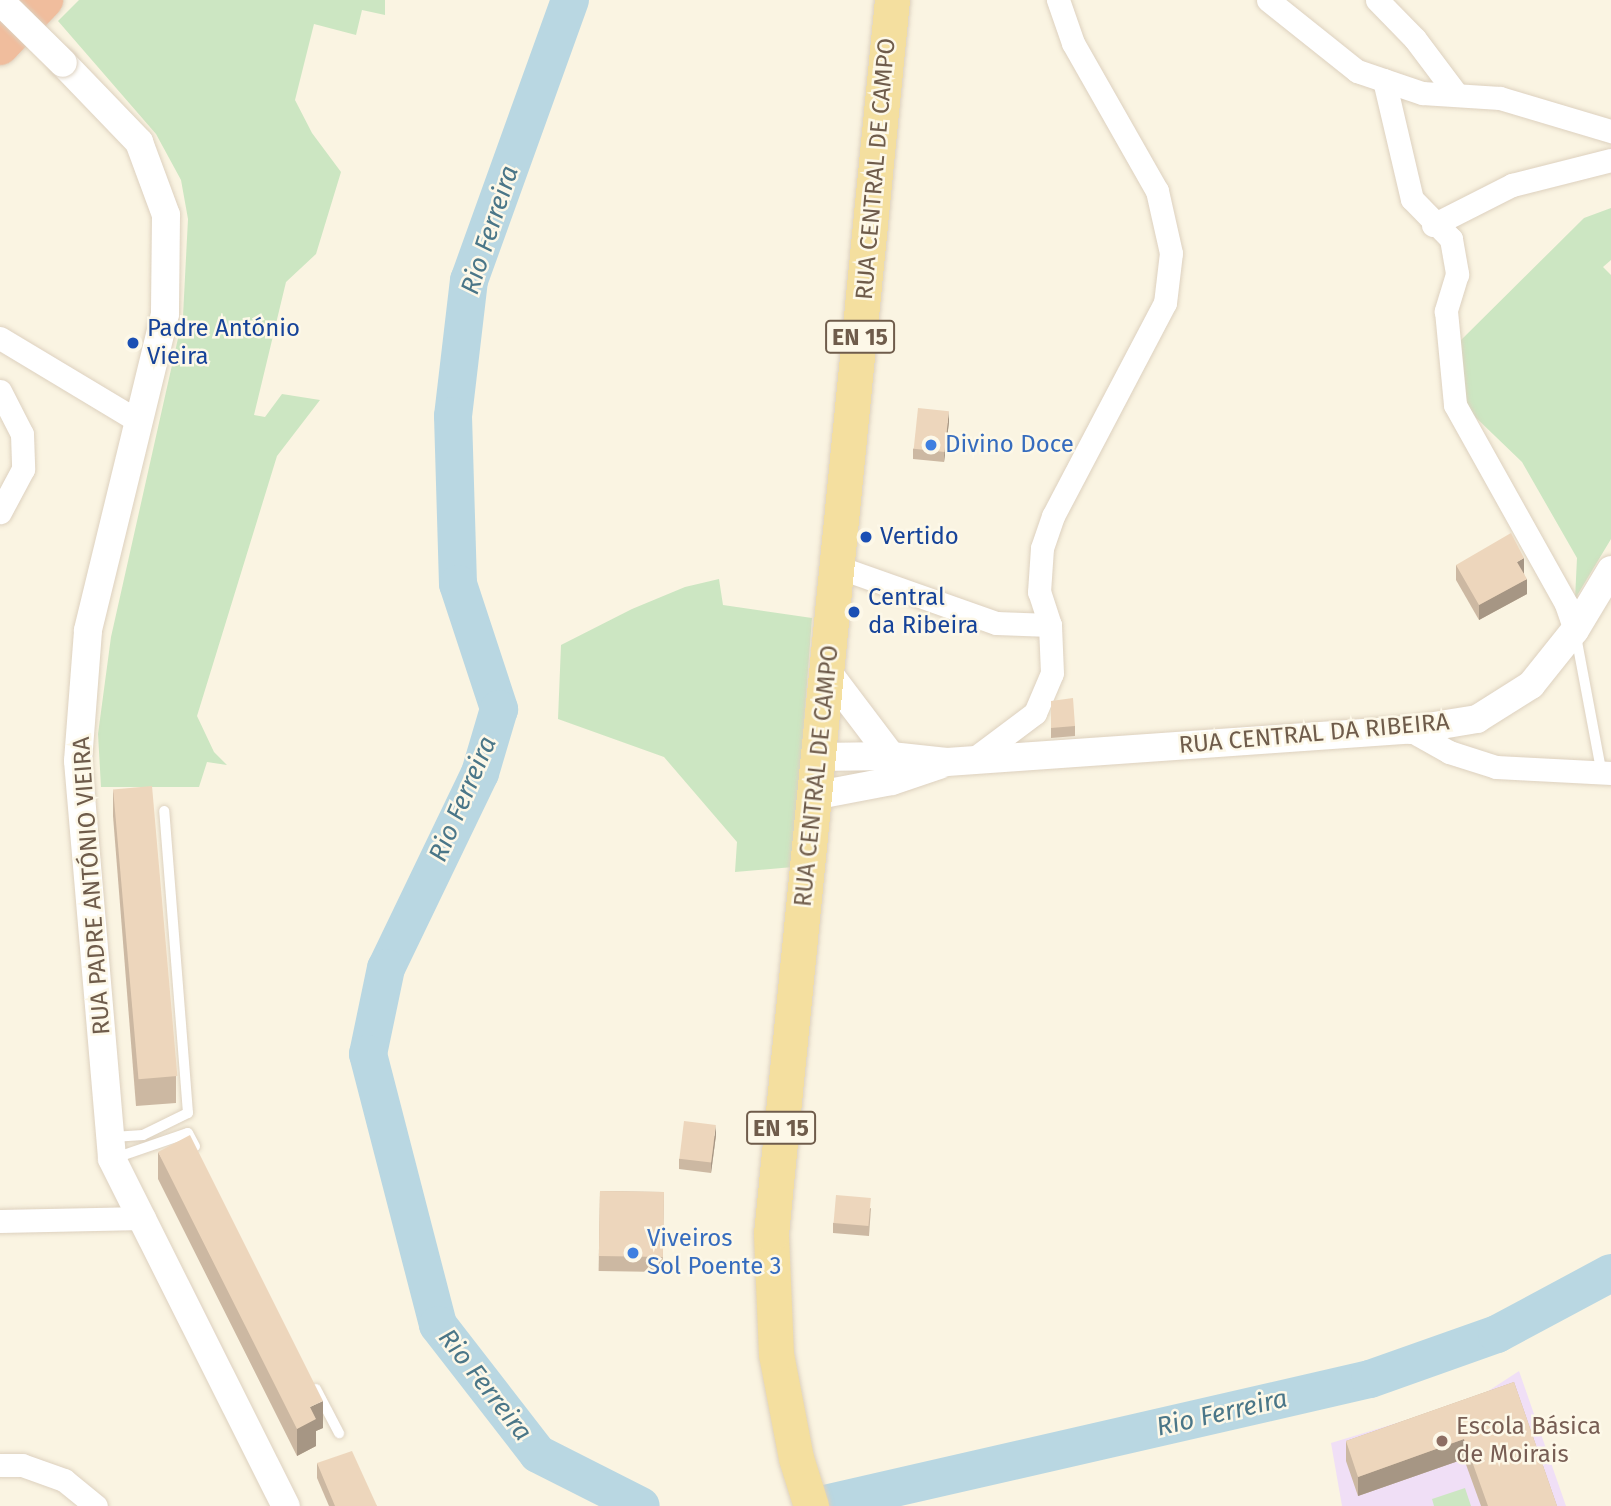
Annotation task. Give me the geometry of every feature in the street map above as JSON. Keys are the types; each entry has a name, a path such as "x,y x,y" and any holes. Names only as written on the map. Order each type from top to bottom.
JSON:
{"highway":[{"path":"0,46 44,0"}],"main road":[{"name":"RUA CENTRAL DE CAMPO","path":"811,1506 796,1458 775,1354 771,1234 817,757 829,674 892,0"}],"street":[{"path":"959,762 1035,713 1052,673 1050,625 1039,592 1042,548 1053,516 1165,303 1171,253 1157,191 1073,43 1058,0"},
{"path":"1268,0 1357,71 1422,93 1500,98 1611,131"},
{"path":"1377,0 1415,39 1457,95"},
{"name":"RUA PADRE ANTÓNIO VIEIRA","path":"0,1 139,142 166,215 164,314 88,631 78,761 111,1148 286,1506"},
{"path":"1384,80 1412,199 1433,225 1451,239 1457,274 1446,312 1455,405 1566,604 1575,630"},
{"path":"1433,225 1511,185 1611,160"},
{"path":"0,338 138,422"},
{"path":"0,391 22,434 23,469 0,512"},
{"path":"838,567 996,623 1050,625"},
{"name":"RUA CENTRAL DA RIBEIRA","path":"817,757 891,756 959,762 1410,730 1477,719 1531,685 1575,630 1611,570"},
{"path":"829,674 891,756"},
{"path":"1410,730 1449,752 1496,767 1607,774"},
{"name":"RUA CENTRAL DA RIBEIRA","path":"813,796 892,781 959,762"},
{"path":"0,1221 144,1218"},
{"path":"0,1465 22,1465 64,1480 96,1506"}],"lane":[{"path":"1575,630 1607,774"},
{"path":"111,1148 188,1113 164,811"},
{"path":"111,1148 188,1133 200,1157"},
{"path":"309,1373 339,1433"}],"shaded area":[{"name":"Escola Básica de Moirais","path":"1519,1371 1566,1506 1342,1506 1331,1443 1476,1399"}],"green space":[{"path":"79,0 385,0 385,15 362,10 356,35 314,24 295,100 312,133 341,172 316,254 286,282 254,415 265,417 282,394 320,400 277,456 197,716 214,752 227,765 207,762 199,787 101,787 98,734 111,637 183,316 188,219 181,180 156,134 58,21"},
{"path":"1611,208 1611,260 1603,267 1611,275 1611,539 1575,599 1577,558 1522,462 1469,411 1455,346 1584,218"},
{"path":"719,579 723,605 812,618 793,867 735,872 737,842 664,757 558,719 561,645 632,609 685,587"},
{"path":"1465,1488 1471,1506 1434,1506 1432,1499"}],"building":[{"path":"918,408 949,411 945,452 914,449"},
{"path":"1511,533 1524,558 1517,562 1527,579 1479,605 1456,565"},
{"path":"1073,698 1075,726 1051,728 1051,701"},
{"path":"152,786 177,1076 139,1079 113,789"},
{"path":"684,1121 716,1125 711,1163 679,1159"},
{"path":"190,1135 323,1401 310,1407 316,1419 297,1429 158,1152"},
{"path":"600,1191 664,1192 663,1257 599,1256"},
{"path":"836,1195 871,1198 868,1226 834,1223"},
{"path":"1514,1382 1557,1506 1488,1506 1464,1439 1358,1477 1346,1441"},
{"path":"352,1451 377,1506 335,1506 317,1463"}],"waterway":[{"name":"Rio Ferreira","path":"570,0 469,280 453,416 458,584 499,709 480,773 386,968 368,1054 438,1325 538,1454 641,1506"},
{"name":"Rio Ferreira","path":"816,1506 1370,1379 1497,1334 1611,1273"}],"place":[{"name":"Padre António Vieira","path":"133,343"},
{"name":"Divino Doce","path":"931,445"},
{"name":"Vertido","path":"866,537"},
{"name":"Central da Ribeira","path":"854,612"},
{"name":"Viveiros Sol Poente 3","path":"633,1253"},
{"name":"Escola Básica de Moirais","path":"1442,1441"}]}
